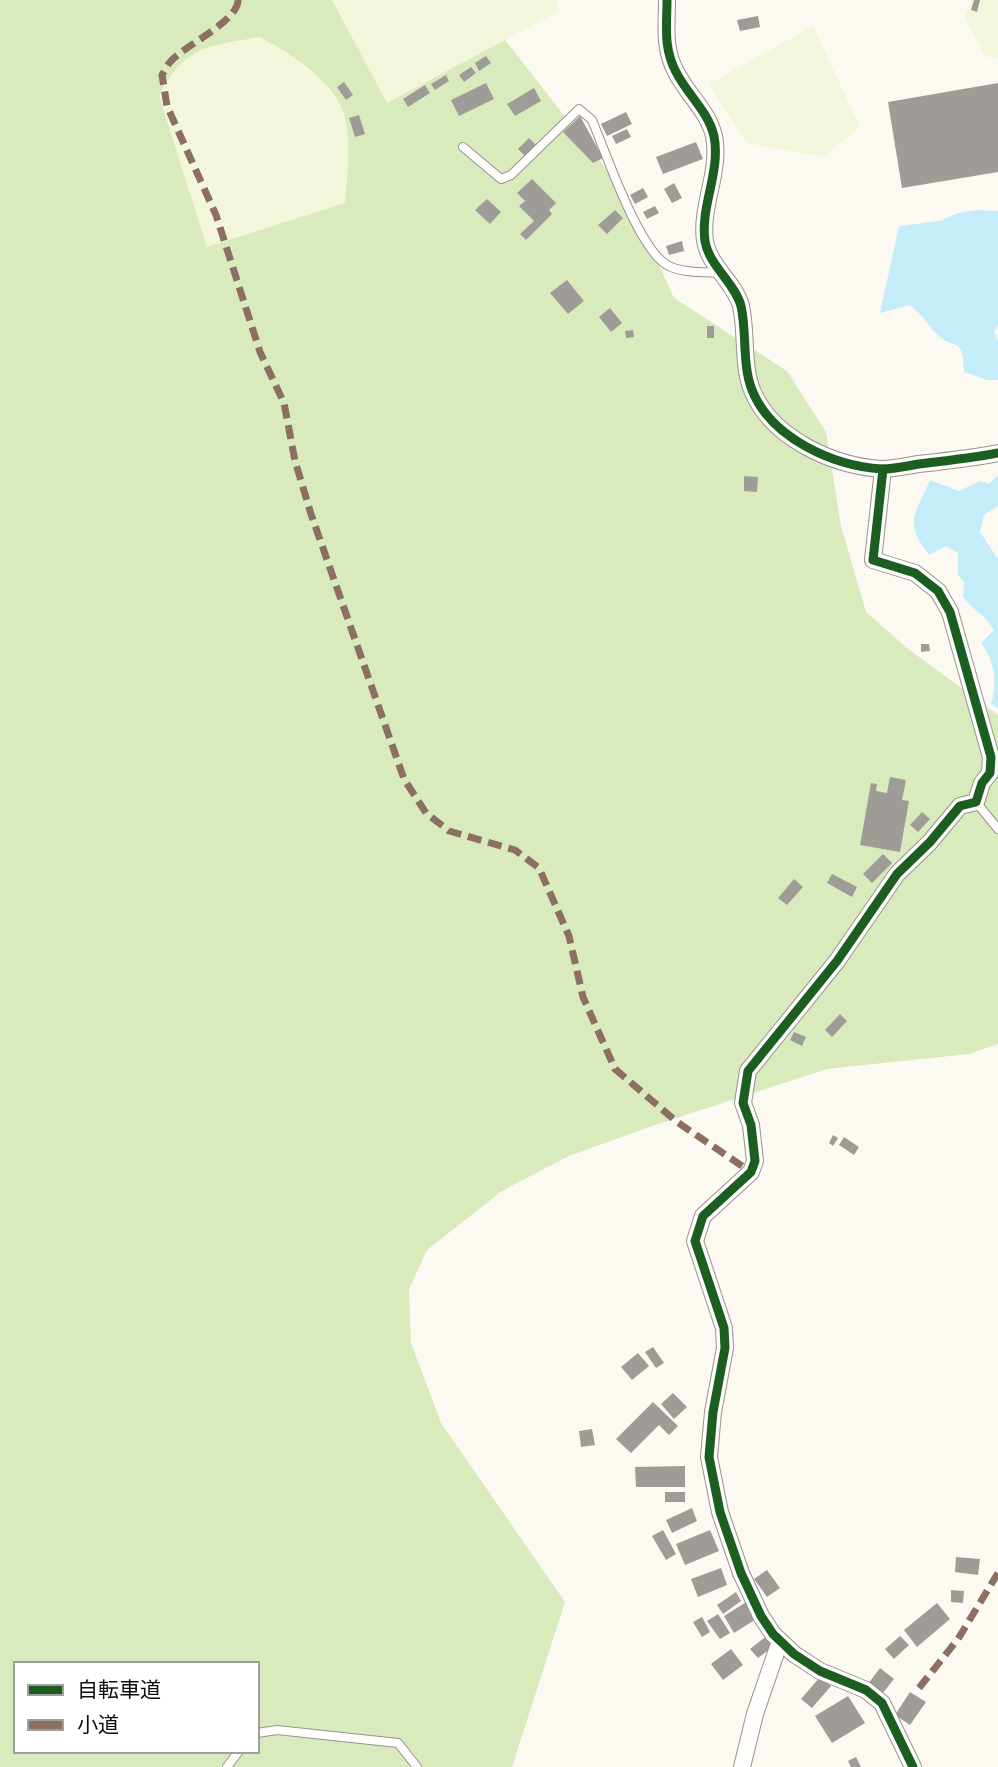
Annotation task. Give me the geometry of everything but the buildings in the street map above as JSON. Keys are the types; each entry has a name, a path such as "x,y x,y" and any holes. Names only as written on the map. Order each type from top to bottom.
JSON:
{"street":[{"path":"667,0 664,29 667,47 676,73 703,112 713,135 716,168 706,218 705,241 721,274 740,303 751,388 761,408 789,437 837,460 883,469 998,453"},
{"path":"883,469 873,561 915,573 938,591 950,612 991,757 990,773 982,783 976,802 960,806 930,842 897,874 837,961 748,1071 743,1103 751,1125 755,1161 751,1172 703,1216 695,1241 724,1328 725,1348 709,1444 720,1512 741,1573 761,1616 794,1654 820,1671 866,1690 882,1703 913,1767"},
{"path":"742,1767 780,1641"}],"lane":[{"path":"463,147 501,179 512,175 579,109 592,120 633,217 660,260 670,267 721,274"},
{"path":"976,802 998,829"},
{"path":"259,1733 277,1730 398,1743 417,1767"}],"green space":[{"path":"0,0 464,0 502,36 628,197 674,298 787,371 826,432 841,526 866,612 907,648 998,715 998,1044 969,1054 827,1069 569,1156 502,1191 427,1250 409,1289 411,1343 441,1423 565,1602 512,1767 0,1767"},
{"path":"332,0 557,0 558,12 387,103"},
{"path":"971,0 998,0 998,58 986,57 965,18"},
{"path":"813,26 860,127 823,157 746,143 709,84"},
{"path":"259,37 307,67 337,99 343,111 347,133 345,203 207,247 159,96 178,67 200,51"}],"water":[{"path":"998,211 998,325 994,331 998,341 998,380 987,380 964,372 960,348 943,339 910,305 880,313 899,226 940,221 958,213"},
{"path":"998,475 998,506 984,515 980,532 998,559 998,709 991,703 994,672 981,643 994,630 963,597 964,582 958,575 958,553 946,546 929,555 916,534 914,518 930,480 959,491 980,481 989,484"}],"marked path":[{"path":"238,0 230,16 168,64 162,75 167,106 216,215 260,352 284,403 295,461 311,514 404,779 426,813 449,831 515,850 539,868 569,936 583,997 615,1069 677,1122 751,1172"},
{"path":"919,1688 958,1639 998,1573"}],"cycle path":[{"path":"667,0 667,36 672,63 707,119 714,136 715,163 704,228 707,250 741,306 749,380 761,407 773,422 806,446 824,455 863,467 882,469 998,453"},
{"path":"883,469 873,560 915,573 938,591 950,612 991,757 990,773 982,783 976,802 960,806 930,842 897,874 837,961 748,1071 743,1103 751,1125 755,1161 751,1172 703,1216 695,1241 724,1328 725,1348 713,1412 709,1457 720,1512 741,1573 761,1616 773,1634 794,1654 820,1671 866,1690 882,1703 913,1767"}]}
